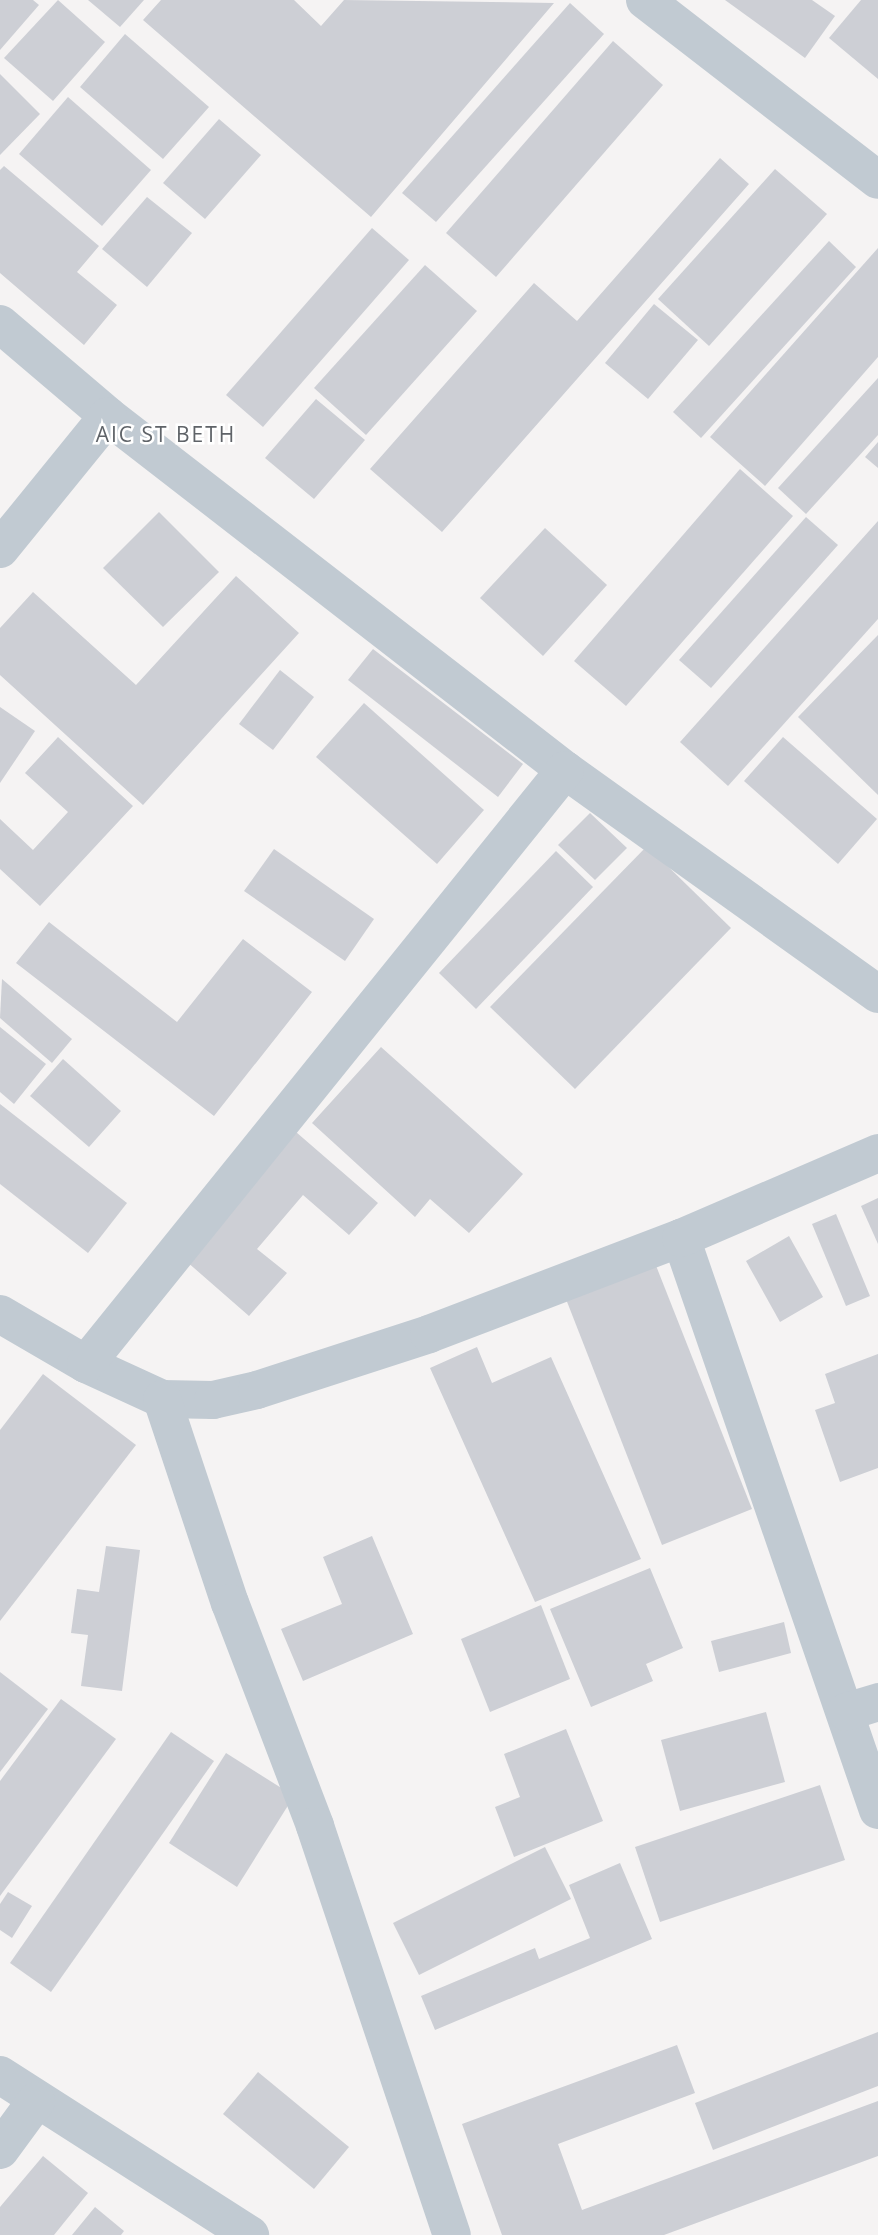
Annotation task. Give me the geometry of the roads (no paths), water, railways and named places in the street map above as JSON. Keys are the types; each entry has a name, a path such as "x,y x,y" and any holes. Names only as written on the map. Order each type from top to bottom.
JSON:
{"street":[{"path":"645,0 878,180"},
{"path":"0,324 108,416 565,770 878,994"},
{"path":"0,550 108,416"},
{"path":"86,1364 565,770"},
{"path":"0,1314 86,1364 162,1399 213,1400 257,1390 429,1334 681,1238 878,1153"},
{"path":"681,1238 862,1707 878,1810"},
{"path":"162,1399 230,1603 315,1826 452,2235"},
{"path":"0,2076 250,2235"},
{"path":"0,2150 36,2101"}],"district":[{"name":"AIC ST BETH","path":"166,434"}]}
